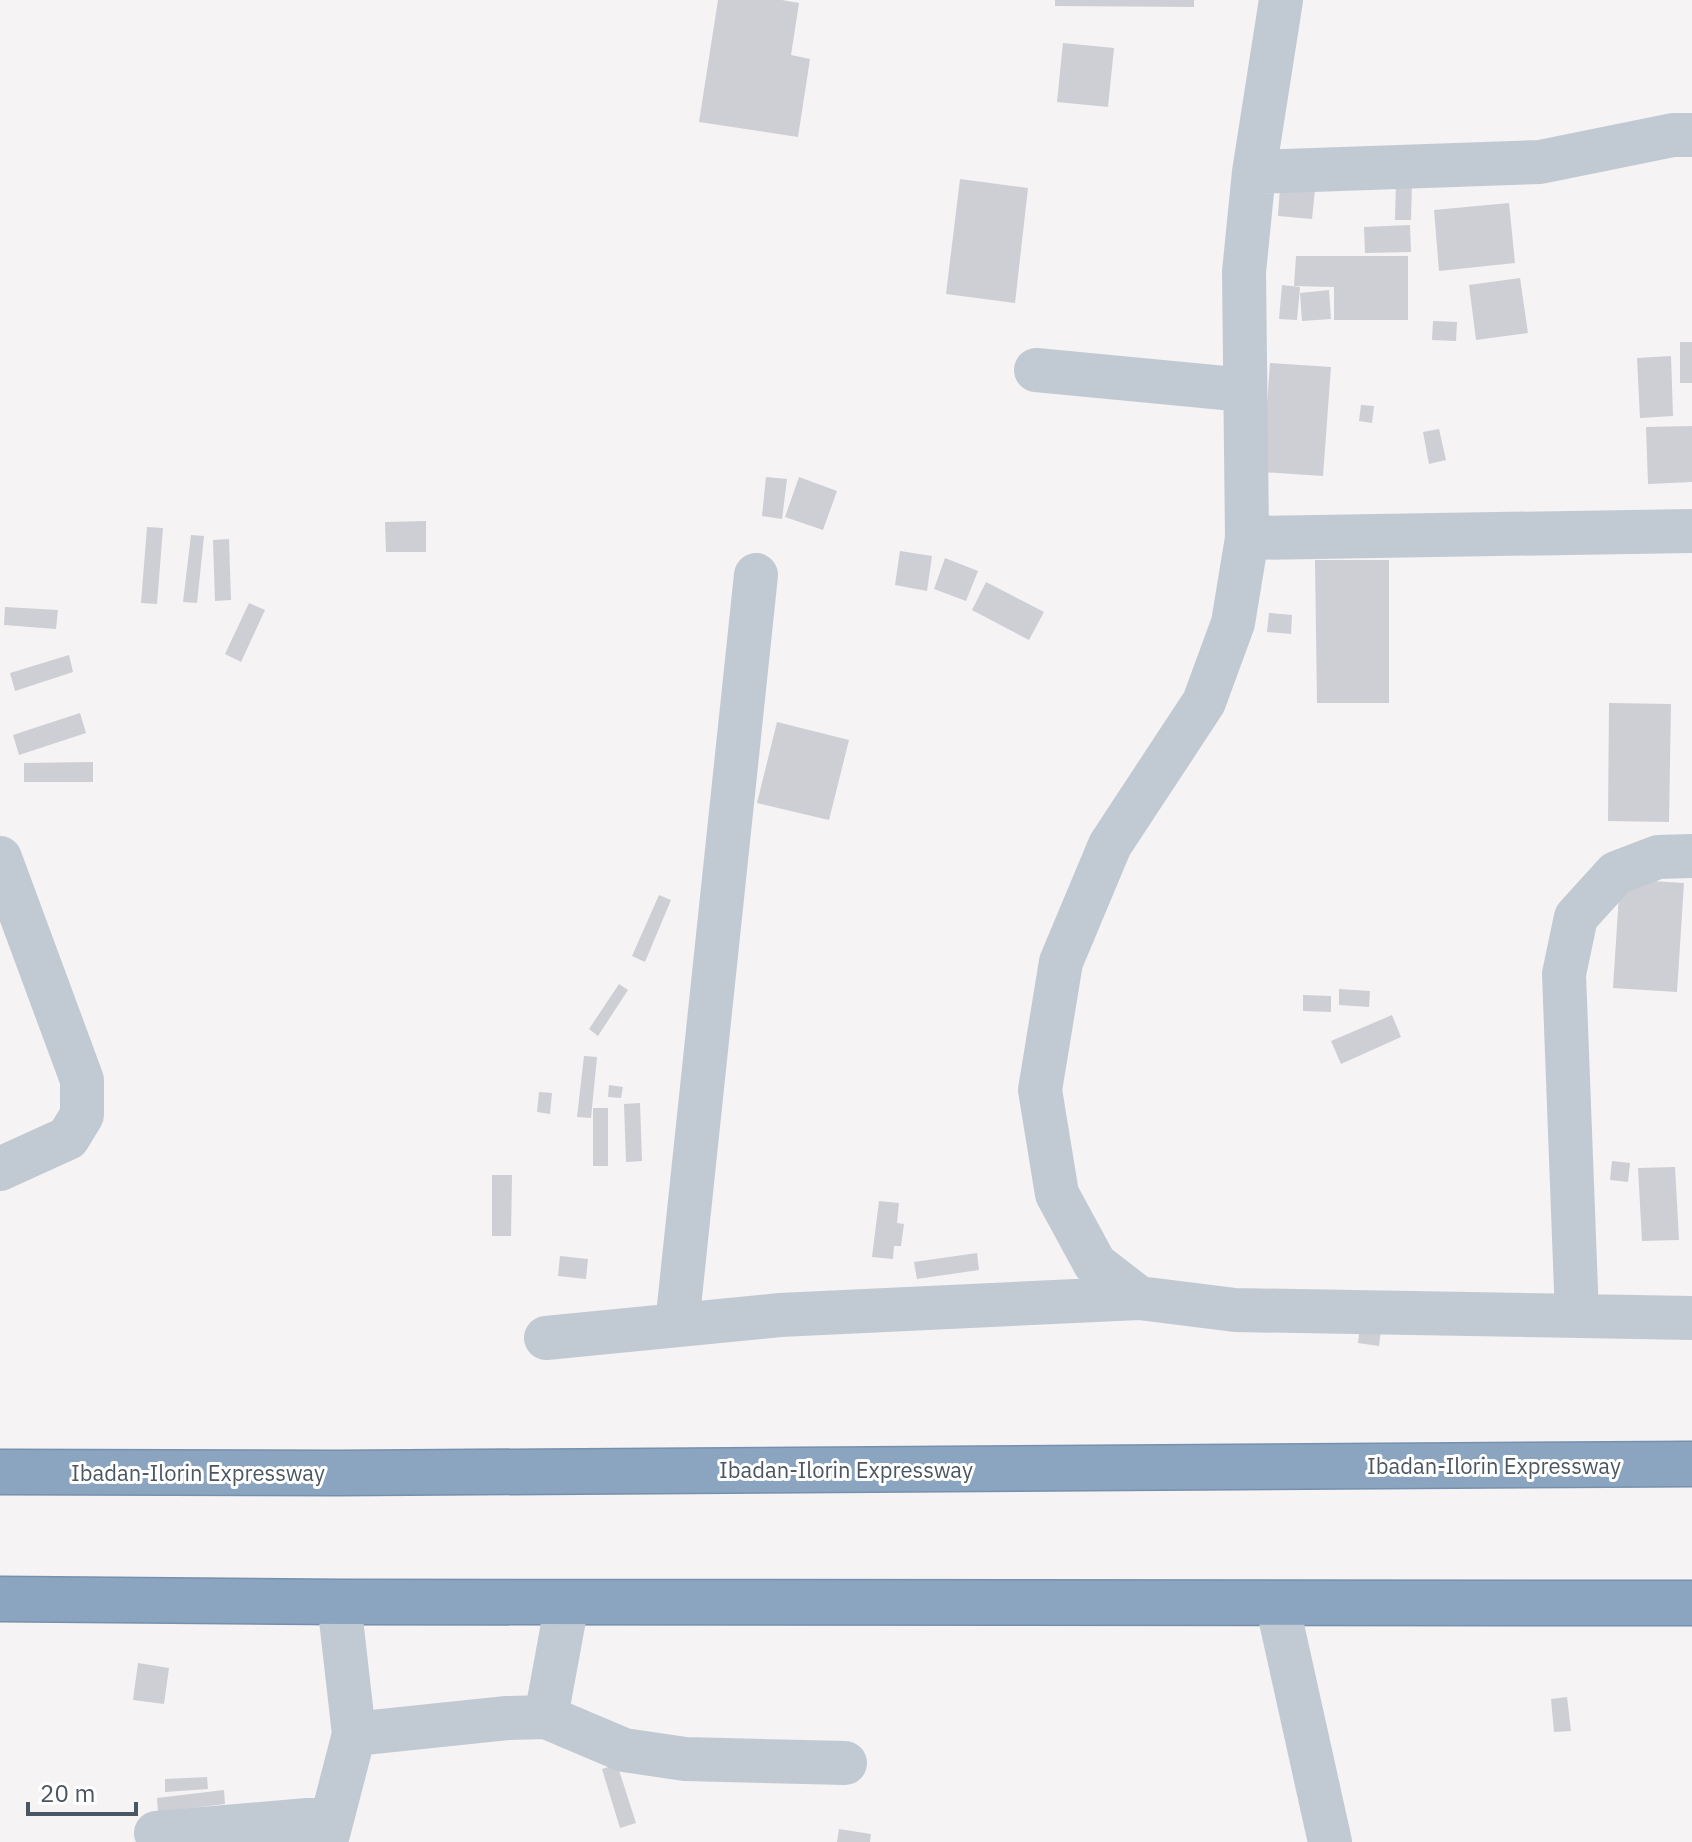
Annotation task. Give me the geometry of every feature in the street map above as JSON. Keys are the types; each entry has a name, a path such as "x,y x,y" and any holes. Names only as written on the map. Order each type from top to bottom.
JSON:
{"highway":[{"name":"Ibadan-Ilorin Expressway","path":"0,1472 355,1473 1692,1464"},
{"path":"0,1599 567,1603 1692,1603"}],"street":[{"path":"1139,1298 1095,1264 1057,1194 1040,1090 1061,962 1110,845 1204,702 1233,623 1247,538 1244,272 1254,172 1281,0"},
{"path":"1254,172 1540,162 1673,135 1692,135"},
{"path":"1036,370 1245,390"},
{"path":"1247,538 1692,531"},
{"path":"677,1325 756,575"},
{"path":"1577,1316 1564,974 1576,917 1616,873 1658,857 1692,856"},
{"path":"0,858 82,1080 82,1115 68,1138 0,1169"},
{"path":"546,1338 780,1315 1139,1298 1235,1310 1692,1318"},
{"path":"156,1833 328,1830 354,1734 339,1602"},
{"path":"546,1717 567,1603"},
{"path":"1277,1603 1330,1842"},
{"path":"354,1734 507,1718 546,1717 624,1750 685,1759 845,1763"}],"building":[{"path":"718,0 799,3 791,55 810,59 798,137 699,122"},
{"path":"1055,0 1194,0 1194,7 1055,6"},
{"path":"1063,43 1114,48 1108,107 1057,102"},
{"path":"960,179 1028,188 1015,303 946,294"},
{"path":"1396,182 1412,182 1411,220 1395,220"},
{"path":"1280,187 1315,190 1312,219 1278,216"},
{"path":"1509,203 1515,263 1439,271 1434,210"},
{"path":"1410,225 1411,252 1365,253 1364,227"},
{"path":"1296,256 1408,256 1408,320 1334,320 1334,287 1294,286"},
{"path":"1520,278 1528,333 1476,340 1469,285"},
{"path":"1282,285 1300,287 1297,320 1279,319"},
{"path":"1329,290 1331,319 1302,321 1300,293"},
{"path":"1433,321 1457,322 1456,341 1432,340"},
{"path":"1680,342 1692,342 1692,383 1680,383"},
{"path":"1671,356 1673,416 1640,418 1637,358"},
{"path":"1270,363 1331,367 1323,476 1262,472"},
{"path":"1361,405 1374,406 1372,423 1359,421"},
{"path":"1692,426 1692,482 1648,484 1646,427"},
{"path":"1439,429 1446,460 1429,464 1423,432"},
{"path":"766,477 787,479 782,519 762,516"},
{"path":"799,477 837,491 823,530 785,517"},
{"path":"426,521 426,552 386,552 385,522"},
{"path":"147,527 163,528 157,604 141,603"},
{"path":"191,535 204,536 197,603 183,602"},
{"path":"229,539 231,600 215,601 213,540"},
{"path":"900,551 932,556 927,591 895,585"},
{"path":"945,558 978,571 966,601 934,589"},
{"path":"1315,560 1389,560 1389,703 1317,703"},
{"path":"986,582 1044,612 1029,640 972,610"},
{"path":"249,603 265,610 241,662 225,654"},
{"path":"5,607 58,610 56,629 4,625"},
{"path":"1269,613 1292,615 1291,634 1267,632"},
{"path":"69,655 73,672 15,691 10,673"},
{"path":"1609,703 1671,704 1669,822 1608,821"},
{"path":"80,713 86,733 19,755 13,735"},
{"path":"777,722 849,740 829,820 757,803"},
{"path":"93,762 93,782 24,782 24,763"},
{"path":"1620,879 1684,883 1677,992 1613,988"},
{"path":"659,895 671,900 645,962 632,956"},
{"path":"619,984 628,990 598,1036 589,1029"},
{"path":"1339,989 1370,991 1369,1007 1339,1005"},
{"path":"1303,995 1331,996 1331,1012 1303,1011"},
{"path":"1392,1015 1401,1037 1341,1064 1331,1041"},
{"path":"584,1056 597,1057 591,1118 577,1117"},
{"path":"609,1085 623,1087 621,1098 608,1097"},
{"path":"539,1092 552,1093 550,1114 537,1112"},
{"path":"640,1103 642,1161 626,1162 624,1104"},
{"path":"593,1108 608,1108 608,1166 593,1166"},
{"path":"1612,1161 1630,1163 1628,1182 1610,1180"},
{"path":"1675,1167 1679,1240 1642,1241 1638,1168"},
{"path":"492,1175 512,1175 511,1236 492,1236"},
{"path":"879,1201 899,1203 897,1223 904,1224 901,1246 894,1246 893,1259 872,1257"},
{"path":"977,1253 979,1270 917,1279 914,1262"},
{"path":"560,1256 588,1259 586,1279 558,1276"},
{"path":"1360,1327 1381,1330 1379,1346 1358,1343"},
{"path":"138,1663 169,1668 164,1704 133,1700"},
{"path":"1567,1697 1571,1731 1554,1732 1551,1699"},
{"path":"617,1764 636,1823 620,1828 602,1769"},
{"path":"207,1777 208,1789 165,1792 165,1779"},
{"path":"224,1790 225,1804 158,1812 157,1798"},
{"path":"839,1829 871,1834 870,1842 837,1842"}]}
